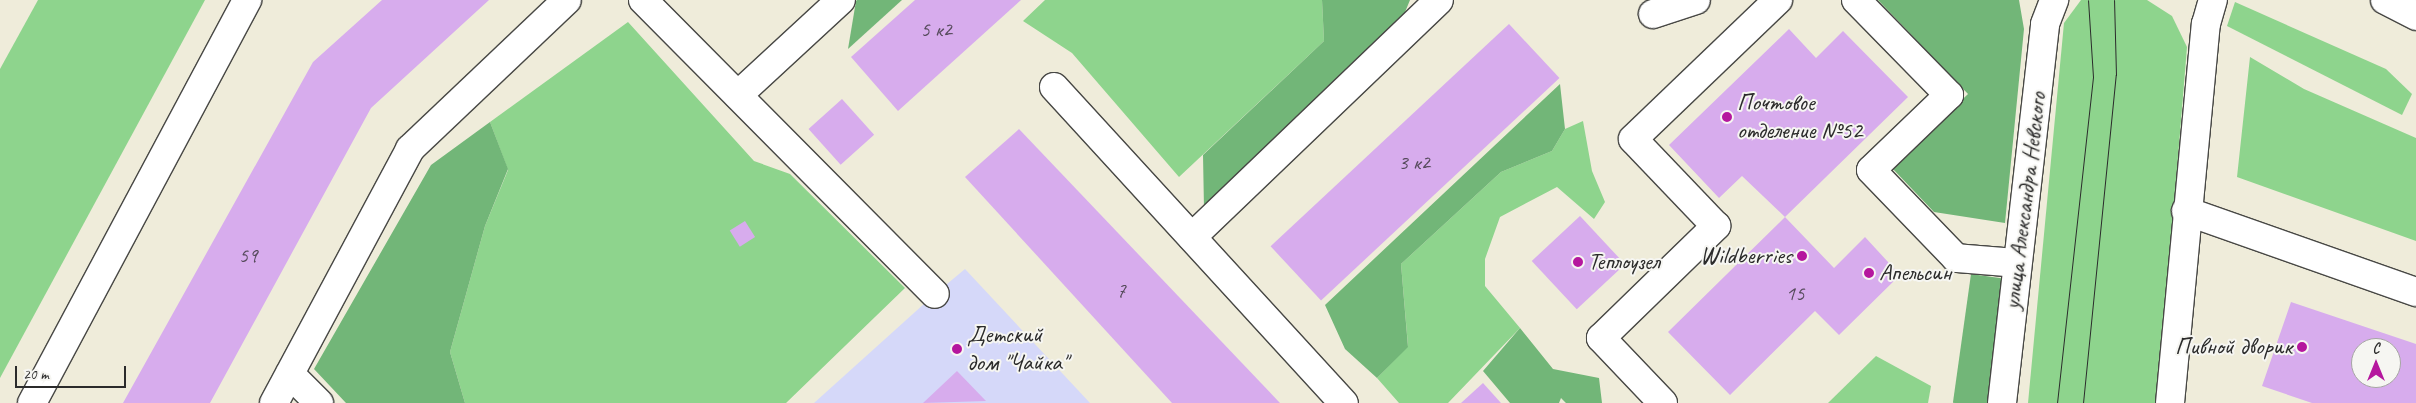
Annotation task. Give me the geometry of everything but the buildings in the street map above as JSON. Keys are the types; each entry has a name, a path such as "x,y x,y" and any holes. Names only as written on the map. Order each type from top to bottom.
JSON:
{"street":[{"path":"32,403 248,0"},
{"path":"274,403 410,149 567,0"},
{"path":"643,0 935,294"},
{"path":"738,95 841,0"},
{"path":"1192,237 1439,0"},
{"path":"1653,14 1696,0"},
{"path":"1663,403 1601,338 1716,226 1633,139 1778,0"},
{"path":"1856,0 1949,95 1871,170 1956,258 2017,263"},
{"name":"улица Александра Невского","path":"2002,403 2045,24 2054,0"},
{"path":"2170,403 2186,211 2206,24 2213,0"},
{"path":"2385,0 2416,16"},
{"path":"1054,87 1344,403"},
{"path":"2186,211 2416,292"},
{"path":"290,374 319,403"}],"shaded area":[{"name":"Детский дом \"Чайка\"","path":"965,269 1090,403 814,403 935,294"}],"green space":[{"path":"38,0 205,0 0,378 0,69"},
{"path":"902,0 848,49 856,1"},
{"path":"1045,0 1322,0 1324,41 1179,177 1072,53 1023,21"},
{"path":"1322,0 1410,0 1403,17 1204,209 1203,155 1324,41"},
{"path":"1878,0 2019,0 2024,29 2005,223 1934,212 1892,168 1968,94"},
{"path":"2081,0 2147,0 2172,16 2187,47 2158,403 2028,403 2064,23"},
{"path":"2235,2 2386,69 2412,94 2402,115 2227,26"},
{"path":"628,22 754,161 790,174 905,288 786,403 465,403 450,352 485,226 508,170 490,122"},
{"path":"2250,57 2304,89 2416,138 2416,241 2237,177"},
{"path":"1560,84 1565,129 1552,151 1501,172 1401,264 1408,347 1377,378 1345,349 1325,305"},
{"path":"1583,121 1592,171 1605,202 1594,219 1557,187 1500,217 1485,259 1485,286 1520,328 1448,403 1399,403 1377,378 1408,346 1401,264 1501,172 1552,151 1565,129"},
{"path":"490,122 508,169 485,226 450,352 465,403 346,403 314,369 431,165"},
{"path":"1971,274 2007,279 1989,403 1953,403"},
{"path":"1520,328 1553,369 1599,378 1602,403 1566,403 1561,398 1559,403 1510,403 1483,371"},
{"path":"1876,356 1931,386 1928,403 1828,403"}],"tram line":[{"path":"2057,403 2093,77 2088,0"},
{"path":"2083,403 2116,75 2114,0"}],"place":[{"name":"Почтовое отделение №52","path":"1727,117"},
{"name":"Wildberries","path":"1802,256"},
{"name":"Теплоузел","path":"1578,262"},
{"name":"Апельсин","path":"1869,273"},
{"name":"Пивной дворик","path":"2302,347"},
{"name":"Детский дом \"Чайка\"","path":"957,349"}]}
